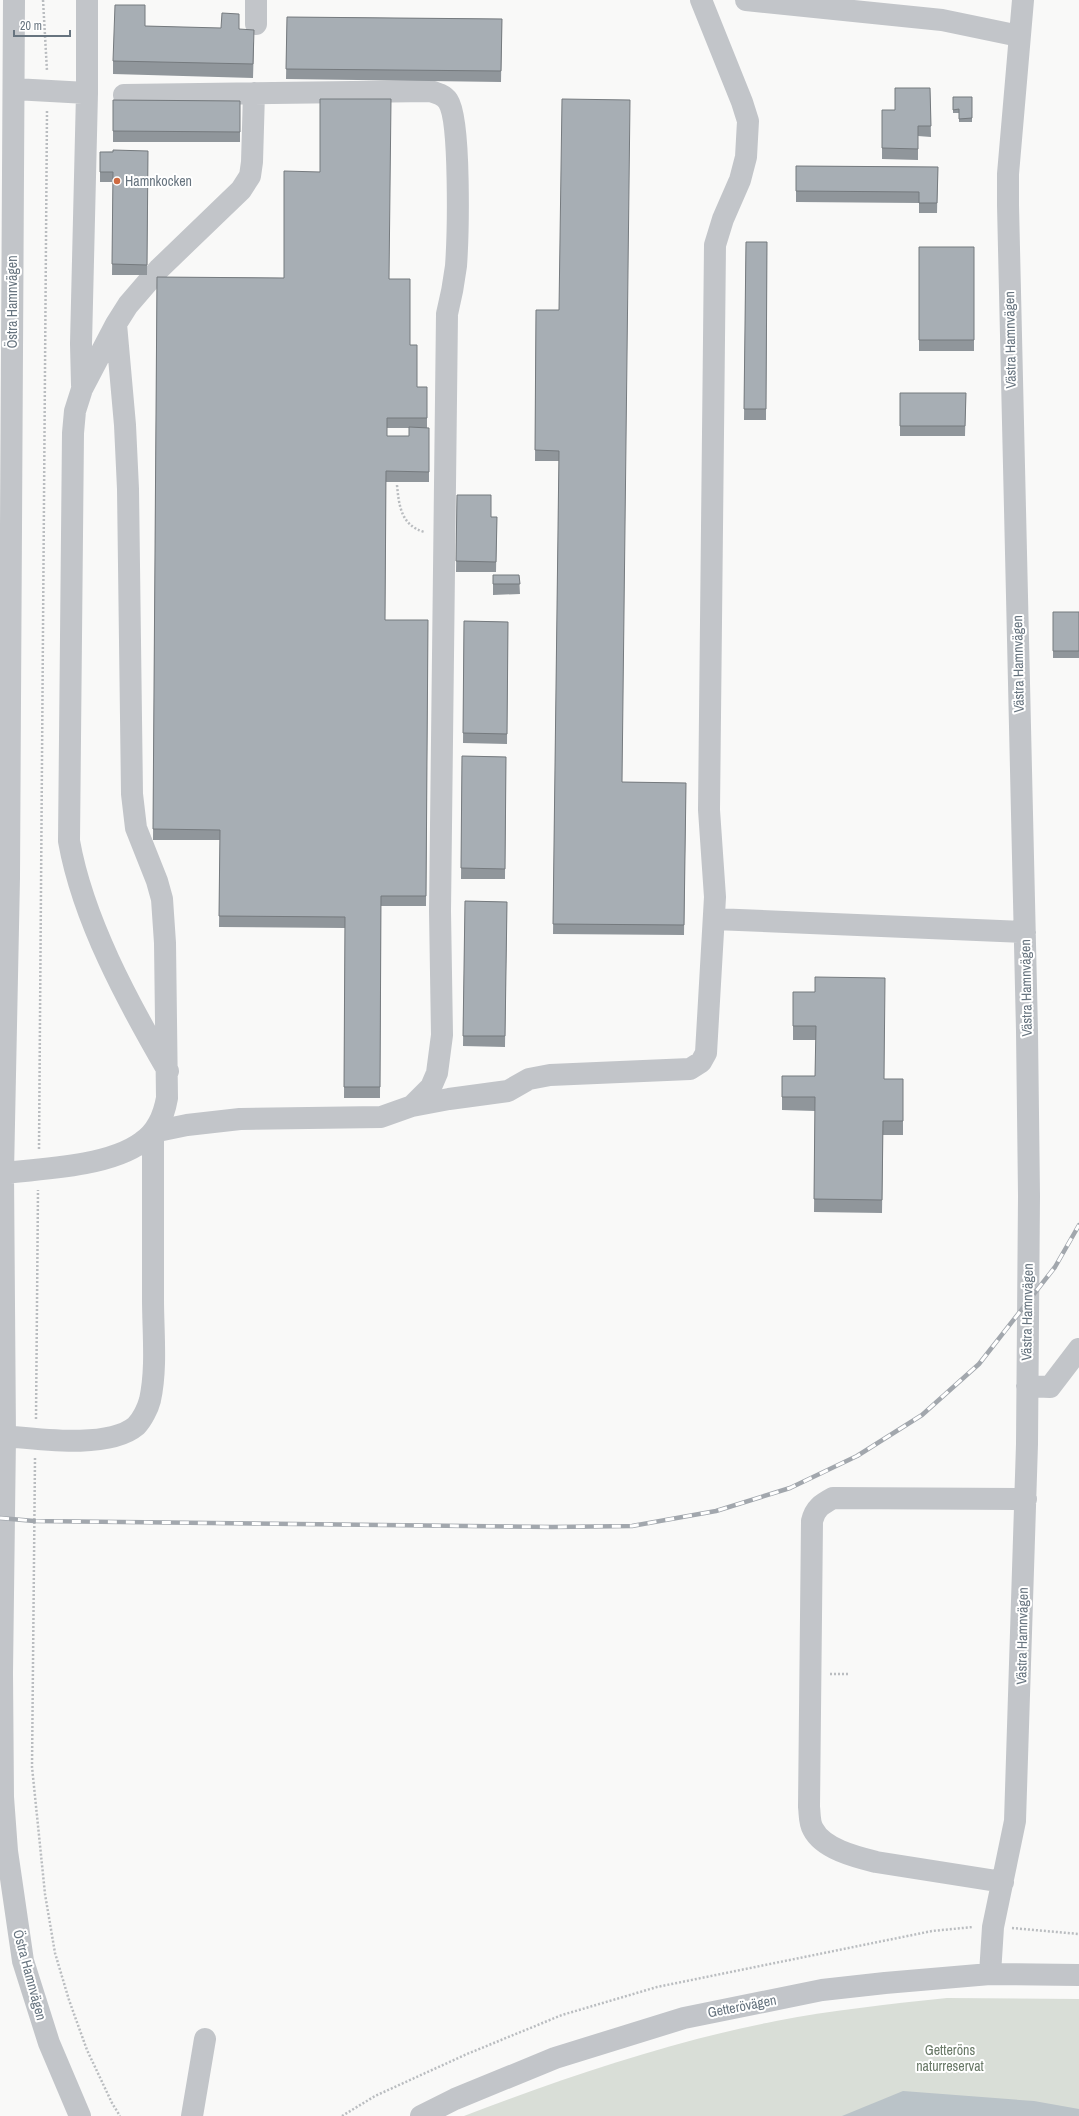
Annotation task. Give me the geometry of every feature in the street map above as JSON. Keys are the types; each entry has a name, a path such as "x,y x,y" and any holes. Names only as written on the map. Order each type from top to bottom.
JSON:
{"street":[{"name":"Östra Hamnvägen","path":"14,0 5,747 3,1173 5,1436 2,1609 3,1851 23,1961 49,2043 80,2116"},
{"path":"82,388 80,344 87,93 87,0"},
{"path":"256,0 256,24"},
{"path":"153,1132 187,1125 240,1119 381,1118 412,1106 508,1090 529,1079 550,1075 690,1069 700,1062 706,1053 715,890 709,810 715,245 723,219 740,180 746,157 748,121 742,102 701,0"},
{"path":"746,0 942,20 1019,36"},
{"name":"Västra Hamnvägen","path":"990,1974 993,1927 1015,1821 1018,1782 1021,1619 1026,1499 1029,1196 1025,932 1008,205 1008,174 1023,0"},
{"path":"14,89 87,93"},
{"path":"124,95 254,92 430,91 441,95 448,101 452,109 456,134 458,227 456,266 447,314 440,911 442,1035 438,1073 431,1087 412,1106"},
{"path":"168,1071 128,999 92,918 79,883 70,841 73,432 75,411 82,388 116,324 142,287 241,190 250,176 252,162 254,92"},
{"path":"3,1173 81,1164 130,1150 143,1142 153,1132 164,1112 167,1098 168,1071 165,943 162,899 157,881 136,828 132,794 126,425 116,324"},
{"path":"714,919 1025,932"},
{"path":"5,1436 77,1441 101,1439 122,1434 136,1426 143,1417 150,1400 154,1356 153,1132"},
{"path":"1027,1386 1050,1387 1079,1349"},
{"path":"1003,1882 876,1862 855,1856 826,1842 812,1828 809,1807 812,1521 814,1513 821,1504 833,1498 1026,1499"},
{"name":"Getterövägen","path":"421,2116 455,2099 555,2058 684,2018 822,1990 990,1974 1079,1975"},
{"path":"192,2116 205,2039"}],"path":[{"path":"43,0 48,91 32,1767 45,1894 55,1953 69,2000 87,2050 112,2103 120,2116"},
{"path":"397,485 399,500 407,522 414,529 425,532 444,533"},
{"path":"342,2116 375,2096 482,2048 562,2015 650,1989 932,1931 963,1927 993,1927 1079,1934"}],"green space":[{"name":"Getteröns naturreservat","path":"947,1998 1079,1999 1079,2116 464,2116 579,2074 696,2039 776,2021 883,2005"}],"shaded area":[{"path":"903,2091 1034,2101 1079,2109 1079,2116 842,2116"}],"building":[{"path":"115,5 145,5 145,26 221,28 222,13 239,14 239,29 254,30 253,64 113,61"},
{"path":"287,17 502,19 501,71 286,69"},
{"path":"895,88 930,88 931,126 918,126 918,149 882,148 882,110 895,110"},
{"path":"953,97 972,97 972,118 959,119 959,109 953,110"},
{"path":"320,99 391,99 389,279 410,279 410,345 417,345 417,387 427,387 427,418 387,418 387,436 409,436 409,427 429,428 429,472 386,471 385,620 428,620 426,896 381,896 380,1087 344,1087 345,917 219,916 220,830 153,829 157,277 284,278 284,171 320,172"},
{"path":"562,99 630,100 622,782 686,783 684,925 553,924 559,451 535,450 536,310 559,310"},
{"path":"113,100 240,101 240,132 113,131"},
{"path":"113,150 148,151 147,265 112,264 113,172 100,172 100,152 113,152"},
{"path":"796,166 938,167 937,203 919,203 919,192 796,191"},
{"path":"746,242 767,242 766,409 744,409"},
{"path":"919,247 974,247 974,340 919,340"},
{"path":"900,393 966,393 965,426 900,426"},
{"path":"457,495 491,495 491,517 497,517 496,562 456,561"},
{"path":"493,575 519,575 520,584 493,584"},
{"path":"1053,612 1079,612 1079,651 1053,651"},
{"path":"464,621 508,622 507,734 463,733"},
{"path":"462,756 506,757 505,869 461,868"},
{"path":"465,901 507,902 505,1036 463,1036"},
{"path":"815,977 885,978 884,1079 903,1079 903,1121 883,1121 882,1200 814,1199 815,1097 782,1097 782,1076 815,1076 816,1026 793,1026 793,992 815,992"}],"railway":[{"path":"0,1518 34,1521 552,1527 632,1526 716,1511 790,1488 857,1456 922,1415 979,1364 1055,1267 1079,1225"}],"place":[{"name":"Hamnkocken","path":"117,181"}]}
